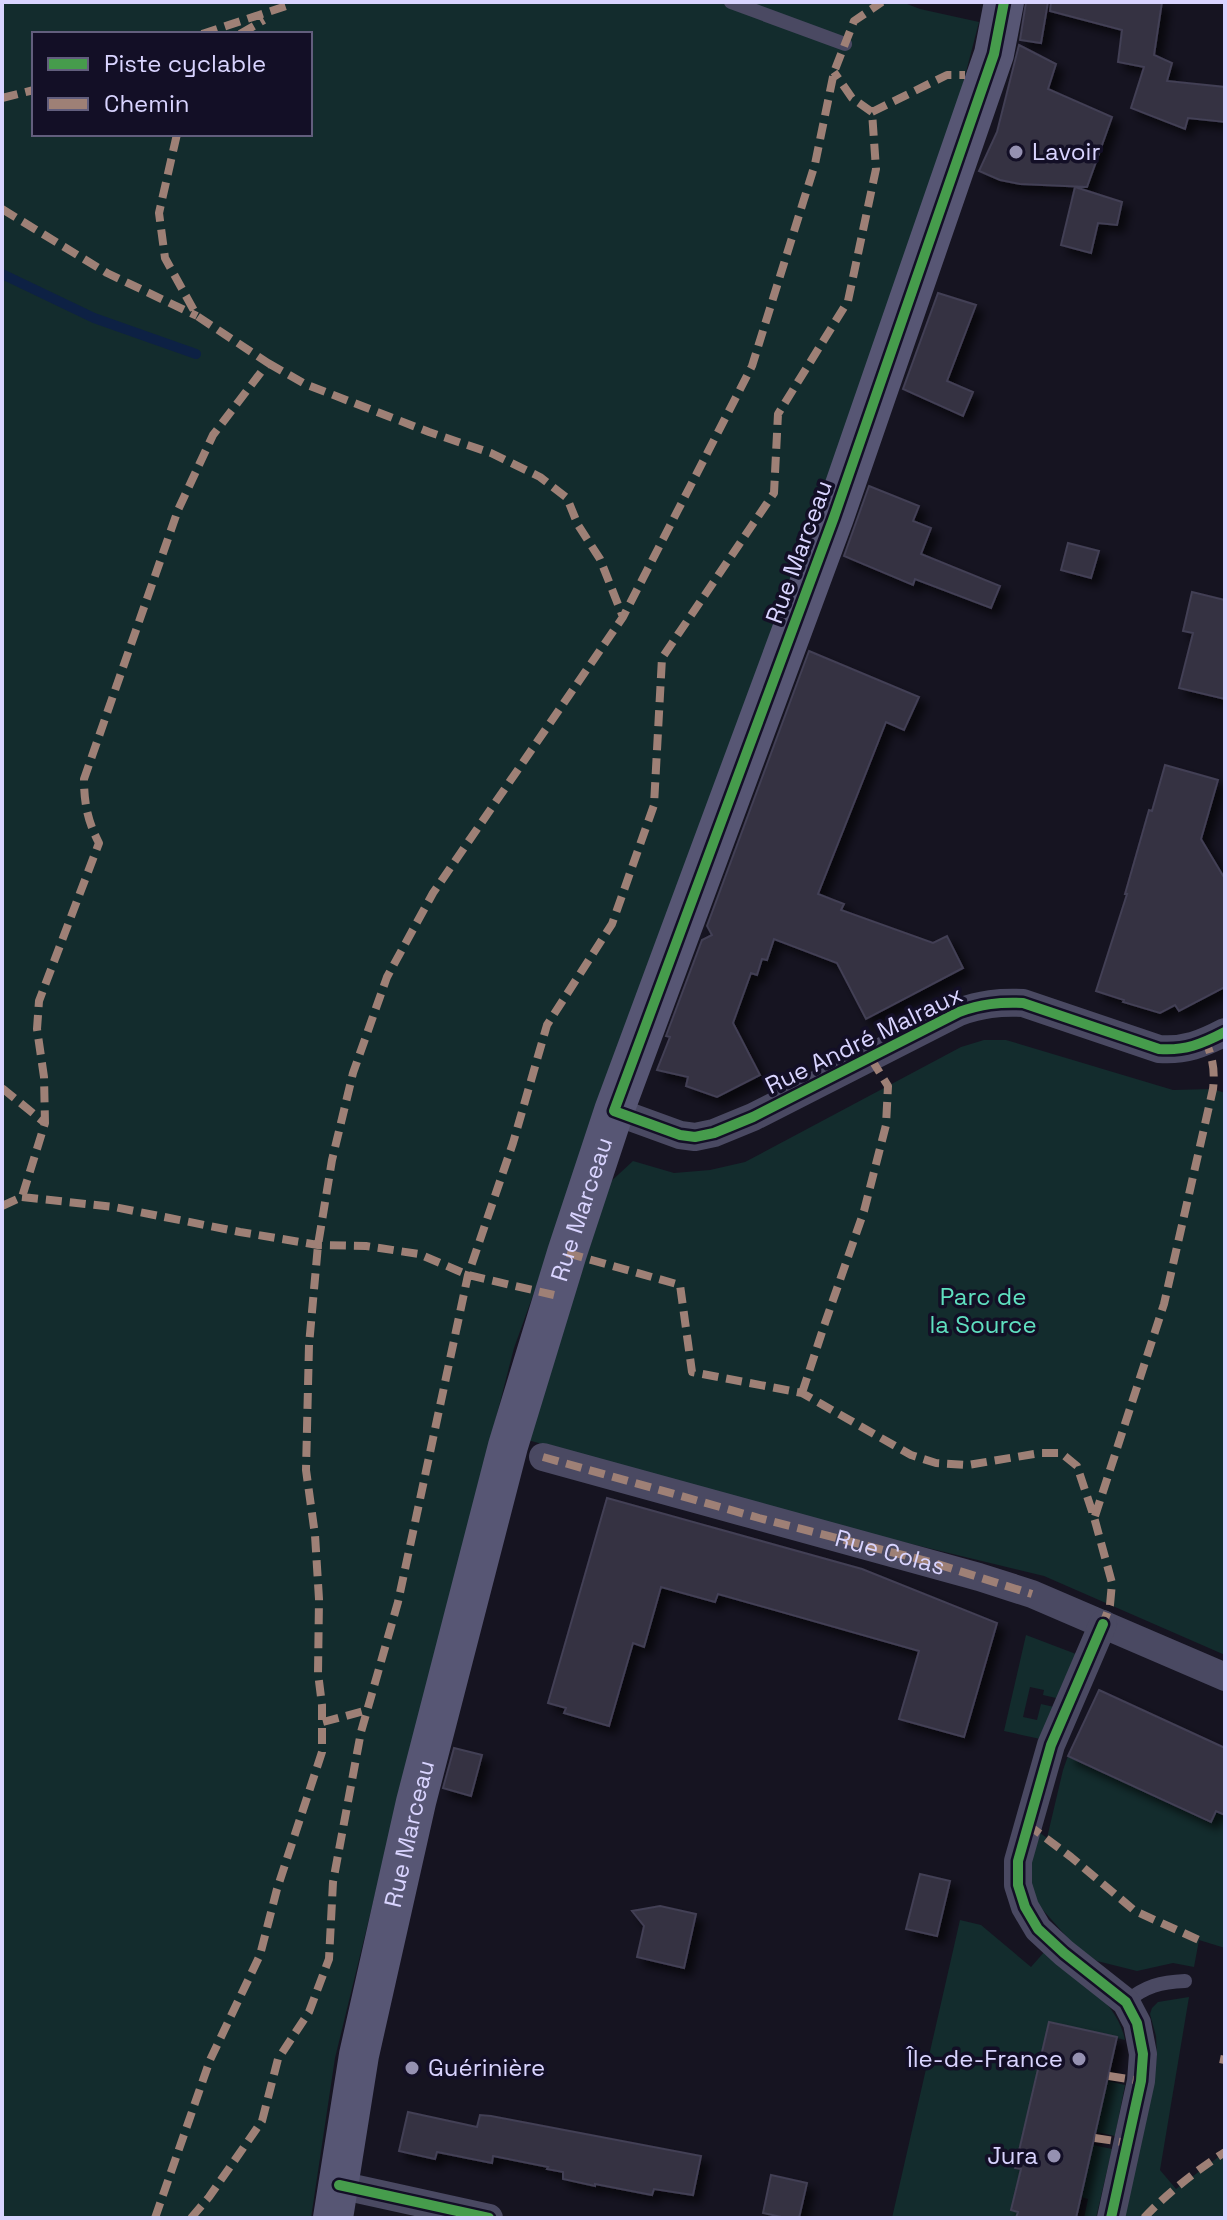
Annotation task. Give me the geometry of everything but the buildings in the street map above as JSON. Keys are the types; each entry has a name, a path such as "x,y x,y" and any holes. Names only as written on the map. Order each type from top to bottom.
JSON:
{"main road":[{"name":"Rue Marceau","path":"336,2201 359,2055 416,1802 508,1446 614,1111 839,502 994,54 1004,2"}],"street":[{"name":"Rue André Malraux","path":"614,1111 680,1135 695,1137 714,1133 753,1117 959,1012 981,1004 1023,1003 1159,1049 1176,1051 1194,1047 1225,1032"},
{"name":"Rue Colas","path":"543,1457 934,1563 1032,1594 1225,1677"},
{"path":"1103,1624 1051,1745 1018,1861 1018,1885 1025,1907 1038,1929 1126,2002 1137,2023 1143,2068 1111,2218"},
{"path":"336,2201 489,2218"}],"lane":[{"path":"731,2 845,44"},
{"path":"1126,2002 1141,1990 1162,1982 1185,1981"}],"green space":[{"path":"2,2 902,2 979,22 947,145 514,1348 335,2058 311,2218 2,2218"},
{"name":"Parc de la Source","path":"984,1040 1006,1040 1173,1090 1213,1089 1225,1093 1225,1655 1044,1576 775,1511 766,1505 524,1439 607,1185 633,1161 674,1173 710,1170 745,1162 961,1047"},
{"path":"1026,1635 1076,1654 1056,1698 1043,1695 1044,1690 1030,1687 1023,1717 1037,1720 1041,1704 1054,1707 1045,1740 1004,1731"},
{"path":"1068,1756 1225,1815 1225,1948 1199,1940 1194,1967 1173,1963 1137,1971 1097,1961 1074,1945 1035,1901 1030,1883 1030,1866 1040,1833 1047,1838"},
{"path":"960,1920 981,1925 1031,1967 1046,1950 1104,2001 1125,2040 1049,2022 1015,2167 1021,2169 1012,2210 1018,2212 1016,2218 892,2218"},
{"path":"1189,1997 1160,2170 1176,2189 1225,2152 1225,2218 1121,2218 1155,2070 1156,2036 1150,2014 1158,2002"},
{"path":"1108,2081 1125,2085 1115,2136 1096,2132"},
{"path":"1093,2145 1112,2149 1096,2218 1084,2218 1088,2199 1081,2197"}],"waterway":[{"path":"2,274 94,318 196,354"}],"marked path":[{"path":"208,32 286,6 288,2"},
{"path":"155,2218 210,2060 260,1955 277,1889 322,1752 318,1673 319,1599 315,1535 306,1470 309,1345 318,1245 332,1160 353,1073 387,977 433,893 623,617 752,366 815,164 834,72 854,21 882,2"},
{"path":"243,32 264,20"},
{"path":"191,2218 262,2121 278,2059 309,2012 329,1959 333,1882 361,1732 398,1602 468,1275 513,1143 547,1025 612,924 654,805 662,658 774,493 778,414 848,301 876,169 872,112 852,98 834,72"},
{"path":"872,112 947,75 965,75"},
{"path":"2,98 32,90"},
{"path":"2,1206 22,1197 45,1123 44,1077 37,1029 39,1001 99,843 87,812 84,779 178,510 213,435 268,363 197,316 165,258 159,213 177,136"},
{"path":"2,209 107,273 197,316"},
{"path":"268,363 305,384 491,453 540,477 567,498 578,525 600,559 623,617"},
{"path":"1095,1516 1164,1304 1213,1089 1213,1065 1206,1042"},
{"path":"802,1393 864,1211 886,1125 888,1086 870,1057"},
{"path":"2,1088 45,1123"},
{"path":"22,1197 114,1207 318,1245 366,1246 419,1254 468,1275 554,1295"},
{"path":"567,1253 680,1285 692,1372 802,1393 911,1455 936,1463 968,1465 1040,1453 1061,1453 1077,1466 1112,1583 1110,1605 1103,1624"},
{"path":"543,1457 934,1563 1032,1594"},
{"path":"323,1722 368,1710"},
{"path":"1027,1824 1135,1911 1199,1940"},
{"path":"1220,2059 1225,2060"},
{"path":"1109,2076 1141,2081"},
{"path":"1095,2138 1128,2143"},
{"path":"1144,2218 1182,2183 1225,2152"}],"cycle path":[{"path":"1004,2 994,54 834,517 614,1111 680,1135 695,1137 714,1133 753,1117 959,1012 990,1004 1023,1003 1159,1049 1193,1046 1225,1032"},
{"path":"1103,1624 1051,1745 1018,1861 1018,1885 1025,1907 1038,1929 1126,2002 1137,2023 1143,2054 1141,2081 1111,2218"},
{"path":"339,2185 489,2218"}],"place":[{"name":"Lavoir","path":"1016,152"},
{"name":"Île-de-France","path":"1079,2059"},
{"name":"Guérinière","path":"412,2068"},
{"name":"Jura","path":"1054,2156"}]}
